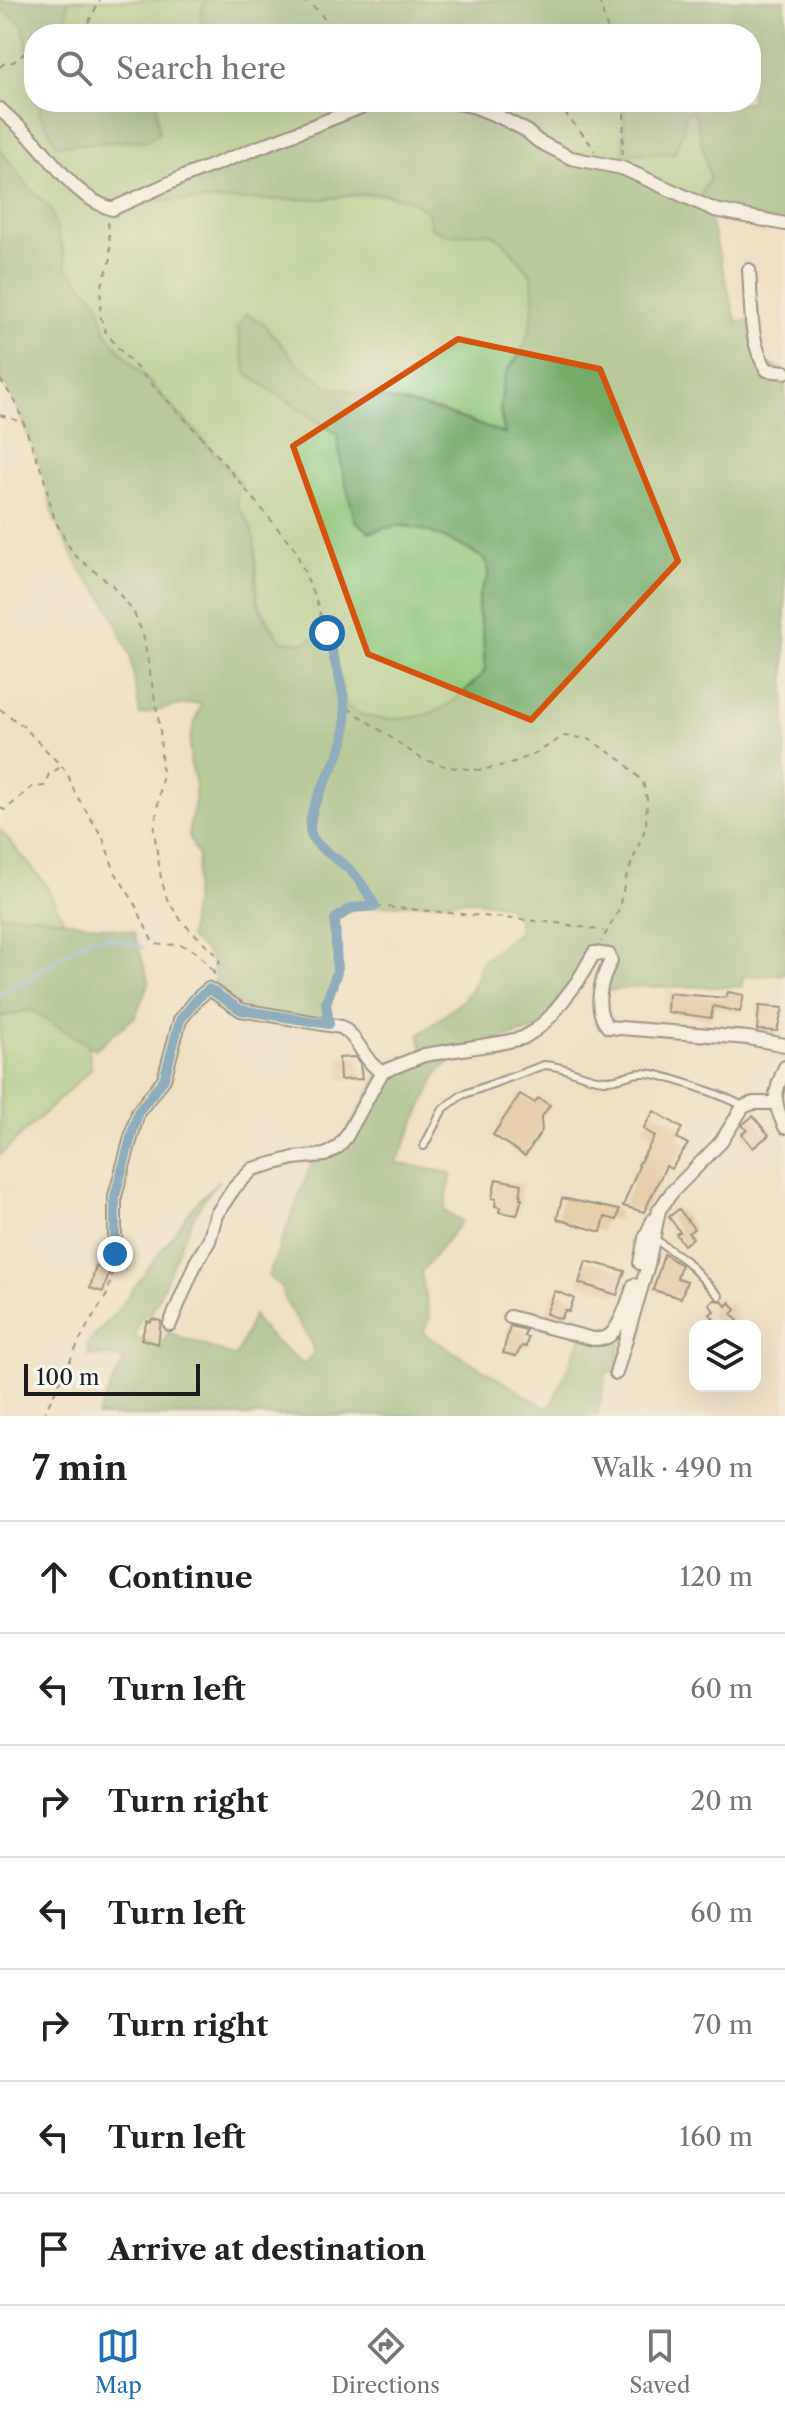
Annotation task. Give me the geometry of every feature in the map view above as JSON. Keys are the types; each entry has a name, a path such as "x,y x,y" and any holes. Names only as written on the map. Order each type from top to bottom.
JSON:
{"street":[{"path":"0,109 36,143 76,190 96,204 112,209 183,177 349,112"},
{"path":"484,112 525,130 538,141 571,158 622,168 715,210 785,224"},
{"path":"749,270 759,358 767,370 785,372"},
{"path":"170,1324 196,1262 209,1241 216,1215 234,1188 253,1169 294,1158 325,1155 338,1147 382,1072 424,1055 523,1038 551,1016 578,981 594,953 609,955 611,961 601,992 600,1015 608,1027 748,1038 785,1045"},
{"path":"115,1254 115,1196 138,1112 164,1079 180,1020 209,989 241,1010 329,1024 352,1033 374,1067 382,1072"},
{"path":"785,1067 774,1103 785,1127"},
{"path":"510,1317 593,1339 607,1337 614,1331 627,1306 645,1238 659,1210 672,1192 721,1142 743,1107 753,1103 774,1103"},
{"path":"616,1373 655,1239 659,1210"}],"lane":[{"path":"424,1146 443,1109 462,1095 544,1065 559,1066 575,1074 606,1080 641,1073 729,1098 743,1107"},
{"path":"655,1239 686,1261 719,1296"}],"path":[{"path":"88,24 100,0"},
{"path":"302,0 318,10 329,24"},
{"path":"599,0 606,24"},
{"path":"0,67 24,54"},
{"path":"563,112 567,119 582,130 602,164"},
{"path":"622,168 625,112"},
{"path":"112,209 108,218 111,258 99,302 105,331 207,443 295,549 327,633 347,707 343,742 315,806 310,832 316,845 331,853 363,884 375,906"},
{"path":"0,379 24,422 55,521 74,555 112,585 133,611 143,634 160,728 162,778 154,831 161,878 167,899 182,922 214,952 220,962 213,971"},
{"path":"0,415 24,422"},
{"path":"347,707 422,759 449,767 480,770 505,765 533,755 564,736 589,739 624,762 643,782 647,799 646,826 626,878 618,912 594,953"},
{"path":"0,709 23,726 62,766 103,838 115,872 134,902 153,943 162,947 179,945 197,953 213,971 223,999"},
{"path":"0,808 5,810 32,787 44,786 49,774 62,766"},
{"path":"329,1024 326,1003 337,972 335,919 352,908 375,906 557,923 607,932"},
{"path":"43,1416 85,1330 108,1293 115,1254"}],"highlighted area":[{"path":"458,339 600,369 678,561 531,720 368,654 293,446"}],"green space":[{"path":"0,0 68,0 67,24 24,24 24,30 23,25 0,8"},
{"path":"68,0 206,0 202,8 203,24 66,23"},
{"path":"206,0 785,0 785,224 707,208 737,323 753,319 759,358 785,372 785,974 743,977 742,987 636,987 601,992 607,968 602,952 537,1029 466,1049 438,1072 396,1163 452,1173 444,1210 462,1221 421,1272 430,1317 423,1333 547,1408 582,1336 607,1337 627,1306 616,1373 607,1371 597,1416 97,1416 124,1360 89,1356 87,1344 116,1312 197,1202 219,1180 197,1211 150,1316 142,1315 135,1337 161,1349 168,1332 236,1357 253,1315 269,1336 303,1364 314,1353 310,1340 284,1299 281,1287 268,1276 312,1162 310,1156 338,1147 382,1072 423,1055 419,1035 462,1001 475,982 481,961 518,932 518,918 507,906 470,900 352,908 335,920 337,972 326,1003 329,1024 257,1014 216,993 212,961 204,950 189,939 198,857 188,834 195,801 190,738 201,703 140,715 130,655 111,611 83,575 55,521 43,475 16,403 0,379 0,149 27,185 51,209 67,268 99,302 105,331 242,484 237,504 248,521 253,537 258,603 281,641 303,643 327,633 347,707 376,718 423,716 455,700 485,671 478,610 480,592 488,578 487,561 456,543 418,529 396,526 370,532 355,521 337,434 247,374 237,327 246,314 262,322 297,363 328,386 440,411 505,434 500,412 503,384 508,369 521,354 529,332 534,305 532,276 504,242 489,232 448,235 430,227 428,212 410,200 383,194 353,194 323,199 158,201 150,192 349,112 481,112 538,141 622,168 696,204 710,178 695,113 686,112 761,112 761,24 203,24 202,8"},
{"path":"0,8 23,25 24,112 40,112 57,145 149,140 159,133 157,112 352,112 158,201 389,195 422,207 448,235 489,232 504,242 533,276 534,305 521,354 508,369 500,412 505,434 440,411 328,386 297,364 273,334 307,414 338,434 342,468 370,532 406,526 456,543 487,561 488,578 480,592 478,610 485,671 465,692 446,707 423,716 369,717 347,707 327,633 303,643 281,641 258,602 251,528 236,507 237,497 207,443 105,331 99,302 67,268 63,246 41,199 0,149"},
{"path":"40,112 157,112 159,133 149,140 57,145"},
{"path":"481,112 625,112 623,153 683,130 686,112 695,113 710,178 696,204 571,158"},
{"path":"625,112 686,112 674,153 623,154"},
{"path":"0,830 44,882 77,945 91,1069 0,1155"},
{"path":"0,915 32,915 134,932 149,982 135,1017 95,1049 31,1010 0,1017"}],"building":[{"path":"728,992 744,995 740,1012 713,1006 711,1018 667,1012 668,993 726,998"},
{"path":"759,1006 783,1008 777,1031 757,1030"},
{"path":"355,1057 360,1063 362,1079 340,1080 339,1058"},
{"path":"520,1094 535,1103 538,1098 550,1105 541,1118 542,1130 525,1156 493,1135"},
{"path":"654,1111 682,1128 677,1138 688,1144 671,1169 666,1166 644,1212 623,1206 638,1165 655,1136 643,1129"},
{"path":"753,1116 769,1135 753,1148 742,1134 747,1130 742,1125"},
{"path":"496,1179 522,1184 517,1215 499,1212 500,1207 495,1206 496,1199 492,1198"},
{"path":"562,1198 619,1210 617,1220 605,1217 601,1232 557,1219"},
{"path":"679,1209 694,1229 688,1233 693,1238 684,1245 676,1234 680,1232 669,1217"},
{"path":"664,1254 681,1265 677,1278 687,1281 681,1298 653,1290"},
{"path":"586,1261 625,1271 617,1295 579,1283"},
{"path":"96,1266 110,1269 103,1292 90,1288"},
{"path":"555,1291 574,1298 569,1312 565,1310 561,1319 546,1314"},
{"path":"714,1300 722,1301 726,1306 730,1302 736,1310 732,1314 737,1320 714,1320 710,1314 714,1311 709,1304"},
{"path":"152,1319 161,1321 158,1344 141,1339 147,1321 151,1322"},
{"path":"510,1326 526,1330 524,1336 528,1337 526,1347 522,1346 516,1356 503,1353"}],"waterway":[{"path":"0,994 89,938 106,937 142,947"}],"route":[{"path":"115,1254 115,1196 138,1112 164,1079 180,1020 209,989 241,1010 329,1024 326,1003 337,972 335,919 352,908 375,906 363,884 331,853 316,845 310,832 315,806 343,742 347,707 327,633"}]}
